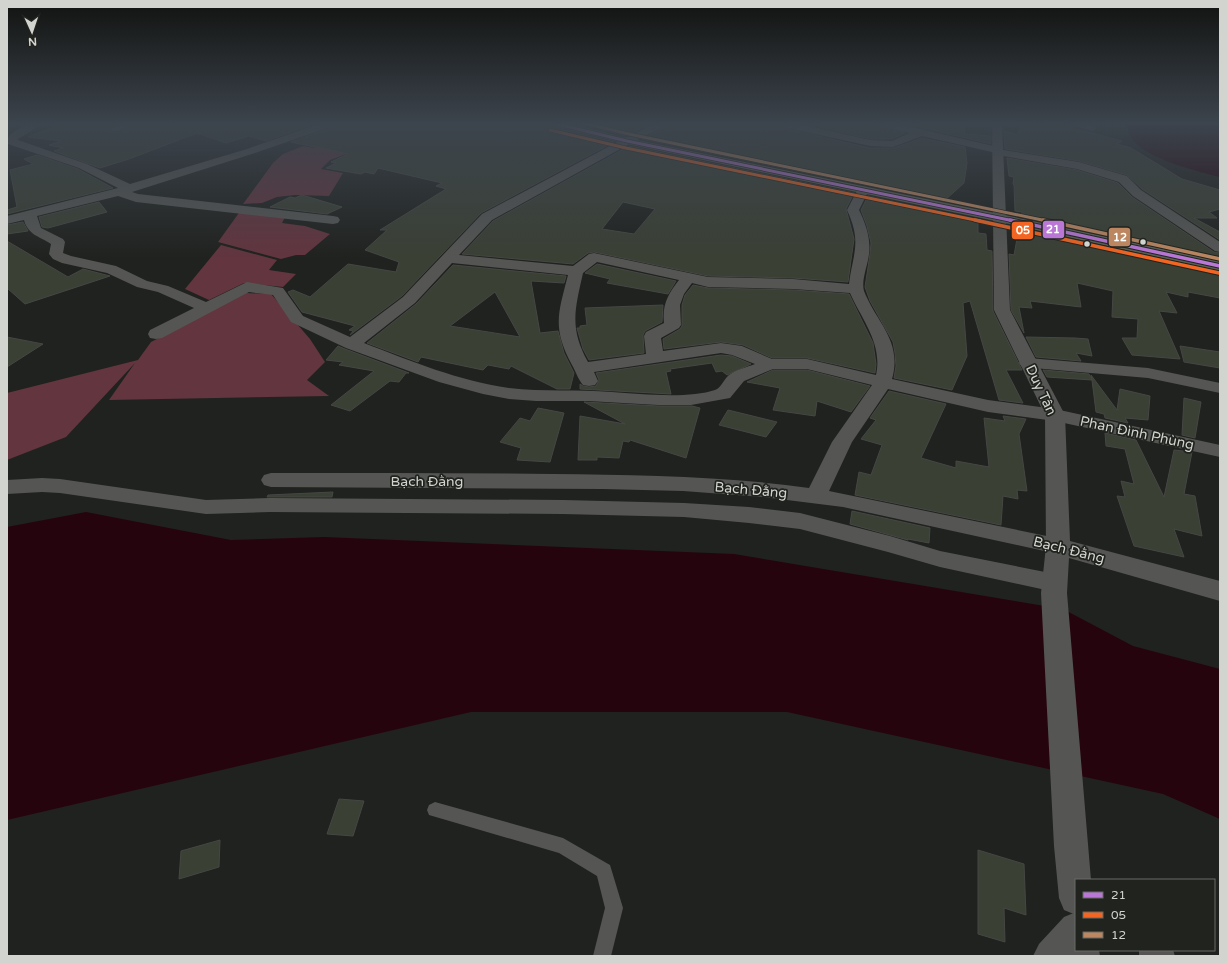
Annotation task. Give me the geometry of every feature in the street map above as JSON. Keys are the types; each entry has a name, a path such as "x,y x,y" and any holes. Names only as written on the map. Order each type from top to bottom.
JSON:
{"main road":[{"path":"757,168 1000,218 1220,266"}],"street":[{"path":"86,168 136,198 333,220"},
{"path":"7,220 125,190 196,168"},
{"path":"352,344 409,300 450,258 487,216 577,168"},
{"name":"Duy Tân","path":"999,168 1002,310 1055,415 1058,546 1055,588 1071,846 1075,888"},
{"path":"1085,168 1122,179 1137,193 1220,248"},
{"path":"816,496 846,436 883,383 887,358 878,329 856,289 862,253 862,242 857,218 853,210 864,190"},
{"path":"30,214 34,230 58,242 56,254 58,256 77,263 102,266 111,269 142,284 163,289 208,308"},
{"path":"593,396 592,387 584,368 571,347 567,335 566,322 576,271 594,257 708,282 793,284 856,289"},
{"path":"450,258 576,271"},
{"path":"655,357 652,336 673,325 671,306 674,298 689,278"},
{"path":"156,334 247,288 278,291 297,318 352,344 443,377 501,392 533,396 576,394 642,400 714,396 723,394 738,377 771,364"},
{"path":"584,368 721,348 729,348 755,360 771,364"},
{"path":"1028,363 1148,373 1220,388"},
{"name":"Phan Đình Phùng","path":"771,364 807,364 883,383 988,406 1055,415 1220,451"},
{"name":"Bạch Đằng","path":"271,480 620,482 728,488 816,496 843,500 1058,546 1220,591"},
{"path":"7,487 42,484 206,507 270,505 563,507 656,509 742,515 800,521 1055,588"},
{"path":"1051,956 1075,930"}],"lane":[{"path":"435,810 563,846 604,871 614,908 602,956"}],"shaded area":[{"path":"269,168 322,168 321,169 343,173 329,196 295,195 277,197 262,203 243,204"},
{"path":"1187,168 1220,168 1220,177"},
{"path":"241,210 285,217 282,223 305,226 330,234 305,255 296,255 281,259 218,242"},
{"path":"221,245 277,260 269,270 296,274 283,287 244,283 209,300 185,289"},
{"path":"246,293 271,294 310,339 325,362 307,380 329,396 109,400 135,363 66,437 7,460 7,393 138,360 151,342"},
{"path":"86,512 231,540 324,537 734,554 1063,609 1133,646 1220,669 1220,819 1163,794 787,712 471,712 7,820 7,527"}],"building":[{"path":"18,168 75,168 113,188 7,214 7,210 17,207 10,170"},
{"path":"326,168 565,168 481,213 402,296 350,335 353,331 349,330 355,326 302,312 288,292 293,290 310,297 348,264 396,272 399,262 365,250 387,230 380,230 446,189 436,186 442,183 378,168 374,174 365,172 361,174"},
{"path":"589,168 734,168 854,193 846,209 854,239 848,282 793,278 708,276 594,252 588,253 573,264 462,254 493,221","holes":["623,202 655,209 634,234 602,229"]},
{"path":"783,168 966,168 964,183 944,201"},
{"path":"1008,168 1065,168 1077,170 1118,183 1132,197 1214,252 1220,253 1220,259 1021,217 1022,212 1015,211 1013,184 1014,177 1009,176"},
{"path":"1103,168 1164,168 1182,179 1220,190 1220,209 1209,212 1217,218 1194,218 1220,232 1220,240 1142,189 1127,175"},
{"path":"302,195 342,207 327,214 270,207 290,197 295,198"},
{"path":"868,196 978,220 978,233 986,234 987,250 992,251 993,311 1022,370 1006,370 1023,403 999,400 970,301 963,303 967,356 952,390 894,378 896,366 893,342 870,301 865,287 871,243 861,210"},
{"path":"99,202 107,212 48,228 42,227 39,217"},
{"path":"23,222 28,231 7,234 7,225"},
{"path":"1019,228 1220,272 1220,298 1188,292 1188,297 1166,292 1177,313 1159,311 1180,359 1132,355 1122,338 1137,338 1138,319 1112,317 1113,291 1077,283 1081,307 1030,301 1032,308 1019,307 1024,333 1011,310 1009,254 1014,255"},
{"path":"7,241 68,277 83,269 110,276 25,304 7,288"},
{"path":"597,264 676,281 668,294 607,283 610,279 585,273"},
{"path":"453,265 566,276 564,283 531,281 540,333 558,331 564,353 574,373 570,389 557,389 511,366 509,369 488,365 483,370 421,357 418,362 367,343 416,304","holes":["495,292 520,337 450,326"]},
{"path":"693,285 708,288 793,290 849,294 873,343 876,364 875,373 807,358 772,358 743,345 721,342 664,349 663,339 680,329 682,326 682,305 685,295"},
{"path":"663,305 662,322 645,331 643,335 644,353 589,360 583,349 577,328 587,325 585,308"},
{"path":"7,337 43,344 7,367"},
{"path":"1026,337 1088,339 1092,356 1076,353 1081,361 1036,357"},
{"path":"338,346 409,373 406,373 399,382 390,381 350,411 331,405 374,371 339,365 343,362 326,360"},
{"path":"1180,346 1220,352 1220,368 1184,362"},
{"path":"721,355 732,356 751,364 727,375 722,371 716,372 712,363 670,369 671,371 666,372 671,394 580,389 580,384 589,387 596,386 599,380 596,373"},
{"path":"773,370 807,370 870,386 851,412 817,401 815,416 773,410 780,388 747,382"},
{"path":"1043,370 1089,374 1092,380 1047,377"},
{"path":"1091,375 1117,410 1120,389 1150,396 1148,420 1125,418 1128,423 1105,418 1104,414 1096,412"},
{"path":"889,391 946,404 921,458 956,468 956,461 989,467 984,418 1005,421 1003,416 1026,419 1019,434 1027,491 1017,490 1018,499 1003,496 1001,525 855,495 859,472 871,475 882,445 861,439 876,420 870,418"},
{"path":"1184,398 1201,402 1195,438 1182,435"},
{"path":"584,402 658,406 692,406 700,408 686,458 630,440 629,442 623,441 619,458 597,457 597,460 578,460 580,416 625,424"},
{"path":"538,408 564,413 550,462 517,460 521,448 500,442 520,418 530,421"},
{"path":"728,410 777,422 766,437 719,425"},
{"path":"1105,433 1136,440 1164,497 1174,450 1192,452 1184,494 1195,496 1202,536 1174,529 1184,557 1134,546 1117,496 1125,497 1121,481 1134,484 1125,449 1106,446"},
{"path":"333,492 332,497 267,497 268,495"},
{"path":"852,511 930,528 929,543 908,540 850,524"},
{"path":"339,799 364,801 353,836 327,834"},
{"path":"220,840 219,867 179,879 181,851"},
{"path":"978,850 1024,864 1026,915 1004,908 1005,942 978,934"}],"transit line":[{"name":"05","path":"723,168 999,225 1219,273"},
{"name":"21","path":"758,168 1000,218 1220,266"},
{"name":"12","path":"793,168 1001,211 1220,259"}]}
